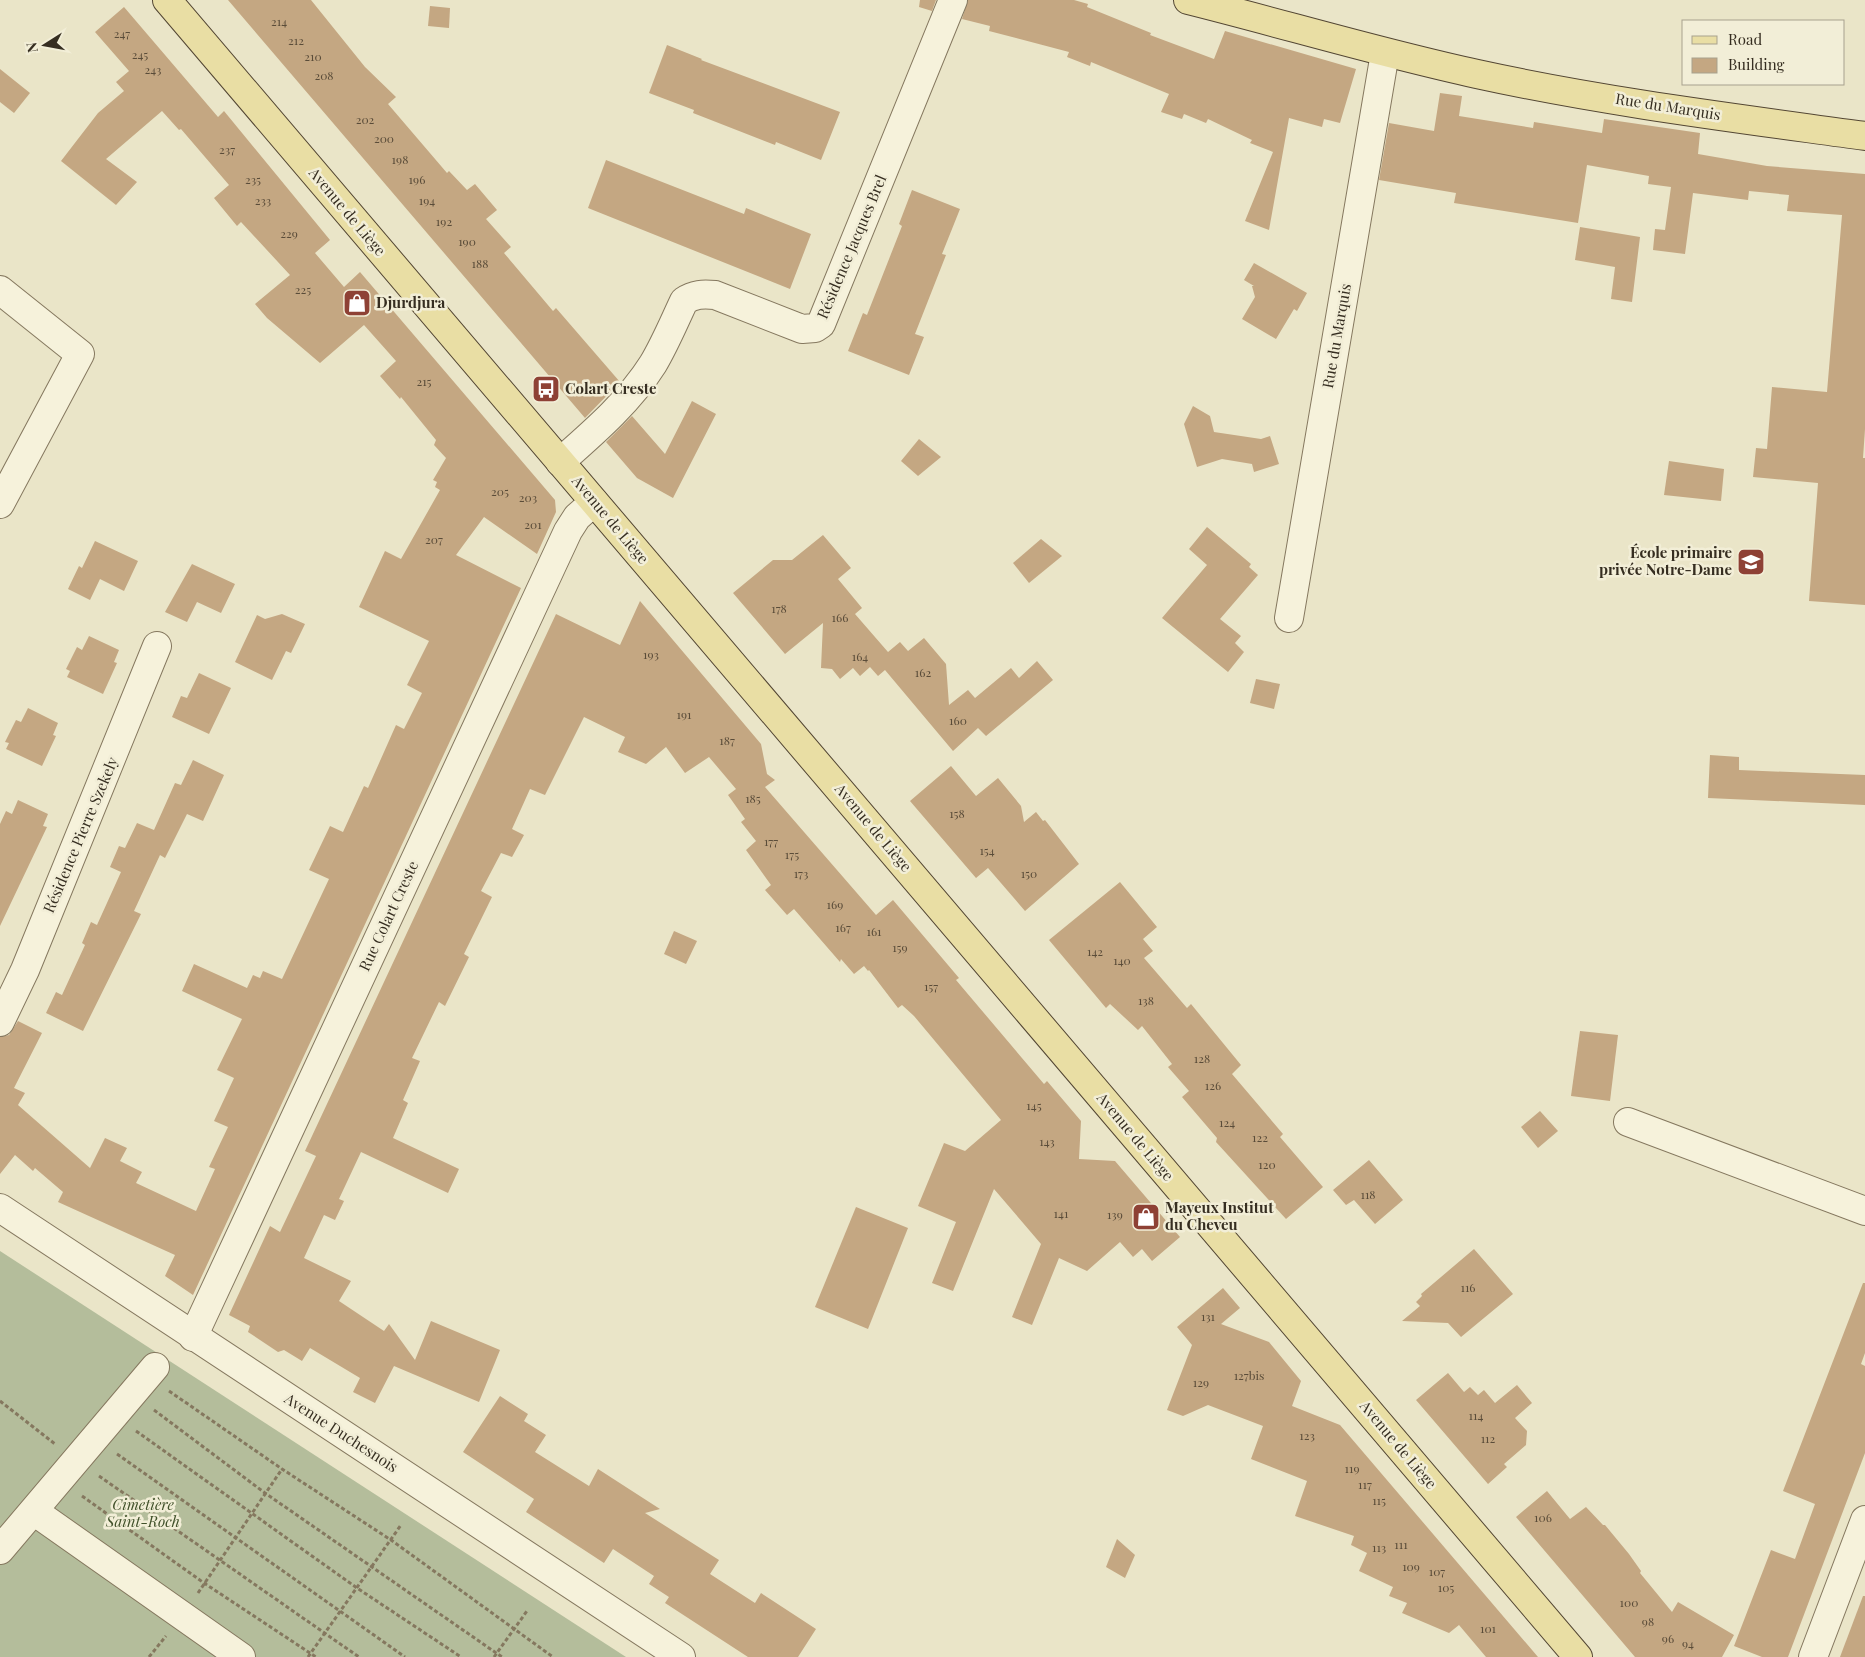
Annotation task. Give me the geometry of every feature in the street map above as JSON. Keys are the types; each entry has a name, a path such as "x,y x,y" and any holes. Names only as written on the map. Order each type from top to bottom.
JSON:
{"main road":[{"name":"Avenue de Liège","path":"167,0 1578,1657"},
{"name":"Rue du Marquis","path":"1188,0 1385,53 1535,86 1659,107 1865,136"}],"street":[{"name":"Résidence Jacques Brel","path":"560,462 600,427 636,388 663,346 684,301 690,297 705,294 715,295 802,329 815,328 821,324 952,0"},
{"name":"Rue du Marquis","path":"1289,618 1385,53"},
{"path":"0,290 80,354 0,504"},
{"name":"Rue Colart Creste","path":"193,1337 568,531 577,517 594,502"},
{"name":"Résidence Pierre Szekely","path":"0,1022 47,916 157,646"},
{"path":"1628,1122 1865,1211"},
{"name":"Avenue Duchesnois","path":"0,1208 681,1657"},
{"path":"0,1550 35,1512 146,1379"},
{"path":"35,1512 240,1657"},
{"path":"1813,1657 1865,1520"}],"path":[{"path":"146,1379 390,1540 552,1657"},
{"path":"146,1379 265,1493 495,1655 502,1657"},
{"path":"0,1401 69,1471 204,1583 309,1655 316,1657"},
{"path":"115,1416 251,1514 460,1657"},
{"path":"96,1438 234,1538 341,1610 405,1657"},
{"path":"149,1657 182,1615 282,1469"},
{"path":"69,1471 220,1559 359,1657"},
{"path":"309,1655 401,1525"},
{"path":"495,1655 527,1610"}],"green space":[{"name":"Cimetière Saint-Roch","path":"0,1251 626,1657 0,1657"}],"building":[{"path":"228,0 311,0 365,67 396,97 388,104 447,173 449,171 467,190 475,184 497,210 486,219 511,247 504,253 553,311 556,308 620,382 585,418"},
{"path":"920,0 936,0 932,11 919,7"},
{"path":"968,0 1074,0 1088,4 1087,7 1151,33 1150,35 1214,59 1225,31 1356,69 1340,123 1324,119 1322,127 1289,118 1269,230 1245,221 1273,152 1250,143 1252,140 1208,119 1206,123 1184,114 1182,119 1161,112 1169,94 1091,62 1090,66 1067,57 1069,52 989,31 990,26 962,19"},
{"path":"430,6 450,8 449,28 428,26"},
{"path":"124,7 218,117 224,111 330,240 315,253 344,287 360,272 555,500 556,512 537,554 484,517 456,555 521,588 193,1295 165,1276 175,1255 58,1202 63,1192 35,1168 33,1171 15,1155 0,1174 0,1037 9,1035 18,1021 42,1033 14,1088 25,1093 18,1105 90,1168 105,1138 127,1148 120,1161 142,1172 136,1183 196,1211 215,1169 209,1167 228,1127 214,1121 234,1078 217,1070 242,1019 182,991 194,964 247,988 253,975 260,978 263,971 282,979 329,879 309,870 330,826 343,832 364,786 368,788 396,725 404,729 422,693 407,685 429,641 359,607 385,551 401,559 440,490 435,487 437,482 433,480 446,458 434,445 436,440 401,397 400,399 380,376 396,361 364,325 320,363 267,318 255,304 290,275 241,222 237,226 214,198 229,185 181,129 179,130 162,111 106,159 137,182 116,205 61,161 98,113 124,91 116,82 129,71 95,32"},
{"path":"667,45 701,60 840,112 821,160 776,142 775,145 693,113 694,110 649,93"},
{"path":"0,69 30,93 14,113 0,102"},
{"path":"1440,93 1462,96 1459,116 1533,128 1534,122 1602,133 1604,119 1700,133 1698,154 1767,166 1865,174 1865,429 1863,458 1865,458 1865,605 1809,601 1818,483 1753,477 1756,448 1767,449 1772,387 1827,392 1842,215 1787,211 1789,195 1749,191 1748,200 1693,193 1685,254 1653,250 1655,229 1665,230 1671,187 1648,184 1649,176 1587,165 1578,223 1454,203 1456,193 1379,180 1389,123 1434,131"},
{"path":"606,160 744,214 746,208 811,234 790,289 588,208"},
{"path":"912,190 960,209 942,254 946,255 915,334 924,337 909,375 848,351 863,313 867,315 902,226 899,224"},
{"path":"1580,227 1640,237 1632,302 1611,299 1615,267 1575,260"},
{"path":"1254,263 1307,293 1297,311 1294,309 1276,339 1242,319 1255,297 1252,286 1254,286 1244,280"},
{"path":"692,401 716,414 673,498 637,478 606,442 632,416 665,454"},
{"path":"1193,406 1210,416 1214,432 1261,439 1270,436 1279,464 1254,472 1252,464 1222,459 1197,467 1184,424"},
{"path":"919,439 941,457 918,476 901,461"},
{"path":"1669,461 1724,469 1721,501 1664,495"},
{"path":"1207,527 1251,564 1249,567 1258,575 1220,619 1241,636 1235,643 1244,652 1228,672 1162,618 1207,565 1189,549"},
{"path":"823,535 851,568 838,579 862,608 855,614 888,652 900,642 908,651 924,638 946,664 949,705 968,690 975,698 1011,668 1019,678 1037,661 1053,680 986,736 978,728 953,751 885,670 878,676 870,667 860,676 853,668 840,679 832,669 821,668 823,623 785,654 733,593 773,560 792,560"},
{"path":"1041,539 1062,556 1029,583 1013,563"},
{"path":"95,541 138,561 124,591 100,579 90,600 68,589 79,566 82,568"},
{"path":"192,564 235,584 221,613 197,602 187,622 165,612"},
{"path":"640,601 761,744 767,774 775,780 765,787 876,915 893,900 959,978 956,980 1044,1084 1047,1081 1081,1121 1079,1159 1115,1161 1180,1237 1152,1261 1142,1249 1133,1257 1120,1242 1087,1271 1059,1258 1032,1325 1012,1317 1041,1244 994,1189 953,1291 932,1283 956,1222 918,1206 944,1143 965,1151 1001,1120 914,1016 902,1005 898,1008 869,970 864,966 854,974 841,959 840,962 794,909 787,915 765,890 771,885 746,850 756,841 741,822 745,819 728,795 736,789 709,757 685,773 666,747 646,764 618,752 625,737 584,717 545,795 530,789 512,829 524,835 512,857 501,853 481,891 492,897 464,954 469,957 445,1006 439,1002 412,1058 420,1061 403,1100 408,1103 393,1138 459,1169 448,1193 361,1152 339,1199 344,1201 335,1220 324,1215 304,1258 351,1281 339,1301 384,1331 389,1324 415,1360 431,1321 500,1350 479,1402 394,1366 375,1403 353,1392 360,1378 310,1348 302,1361 284,1350 278,1352 248,1332 250,1326 229,1315 270,1226 280,1232 316,1156 305,1151 556,614 620,645"},
{"path":"282,614 305,624 291,653 286,651 272,680 235,662 257,615 265,619"},
{"path":"89,636 119,650 114,662 117,663 103,694 67,677 70,671 66,669 77,647 82,650"},
{"path":"199,673 231,688 209,734 172,717 181,696 187,698"},
{"path":"1256,679 1280,684 1274,709 1250,703"},
{"path":"28,708 58,723 53,735 56,736 42,766 6,749 9,743 5,742 16,720 21,722"},
{"path":"1710,755 1739,757 1739,770 1865,775 1865,805 1708,798"},
{"path":"193,760 224,775 203,821 187,814 165,858 160,855 134,911 141,914 83,1031 46,1013 56,992 62,995 85,945 82,943 91,922 97,925 121,872 110,867 119,846 125,848 137,823 154,830 175,783 181,785"},
{"path":"951,766 976,796 998,778 1021,806 1024,822 1036,812 1043,821 1045,820 1079,864 1025,911 988,868 976,878 910,801"},
{"path":"18,800 48,814 43,826 47,827 0,926 0,824 6,811 12,814"},
{"path":"1120,882 1157,927 1143,939 1153,951 1144,958 1187,1008 1191,1004 1241,1065 1232,1074 1283,1134 1280,1137 1323,1187 1286,1219 1216,1142 1217,1138 1182,1097 1189,1091 1168,1067 1172,1064 1142,1026 1138,1030 1110,1004 1106,1008 1049,940"},
{"path":"674,931 697,941 686,964 664,954"},
{"path":"1580,1031 1618,1035 1610,1101 1571,1096"},
{"path":"1540,1111 1558,1131 1538,1148 1521,1127"},
{"path":"1369,1160 1403,1200 1375,1224 1354,1200 1346,1205 1333,1190"},
{"path":"856,1207 908,1228 868,1329 815,1307"},
{"path":"1474,1249 1513,1294 1461,1337 1448,1323 1402,1321 1420,1306 1416,1302 1422,1296 1421,1294"},
{"path":"1863,1283 1865,1283 1865,1353 1861,1364 1865,1366 1865,1453 1788,1657 1762,1657 1734,1646 1771,1550 1795,1559 1815,1504 1783,1491"},
{"path":"1223,1288 1240,1308 1221,1324 1269,1342 1301,1381 1292,1406 1340,1425 1538,1657 1486,1657 1459,1625 1449,1633 1402,1613 1407,1603 1389,1596 1393,1587 1359,1571 1367,1553 1351,1545 1354,1536 1295,1516 1307,1481 1251,1459 1263,1426 1208,1405 1183,1416 1167,1410 1192,1345 1177,1327"},
{"path":"1448,1373 1464,1392 1470,1387 1478,1395 1484,1390 1495,1403 1517,1385 1532,1403 1515,1418 1527,1431 1526,1445 1504,1464 1507,1467 1488,1484 1416,1400"},
{"path":"500,1396 528,1414 524,1421 546,1435 535,1452 589,1486 598,1469 660,1509 645,1513 719,1560 710,1574 755,1603 761,1593 816,1629 798,1657 748,1657 665,1603 669,1597 649,1584 654,1576 613,1549 604,1563 526,1512 534,1499 463,1452"},
{"path":"1547,1491 1570,1519 1586,1507 1605,1525 1629,1554 1641,1571 1640,1573 1672,1612 1678,1602 1734,1635 1722,1657 1635,1657 1516,1517"},
{"path":"1117,1539 1135,1555 1125,1578 1106,1567"},
{"path":"1863,1596 1865,1596 1865,1657 1840,1657"}],"place":[{"name":"Djurdjura","path":"357,303"},
{"name":"Colart Creste","path":"546,389"},
{"name":"École primaire privée Notre-Dame","path":"1751,562"},
{"name":"Mayeux Institut du Cheveu","path":"1146,1217"}]}
